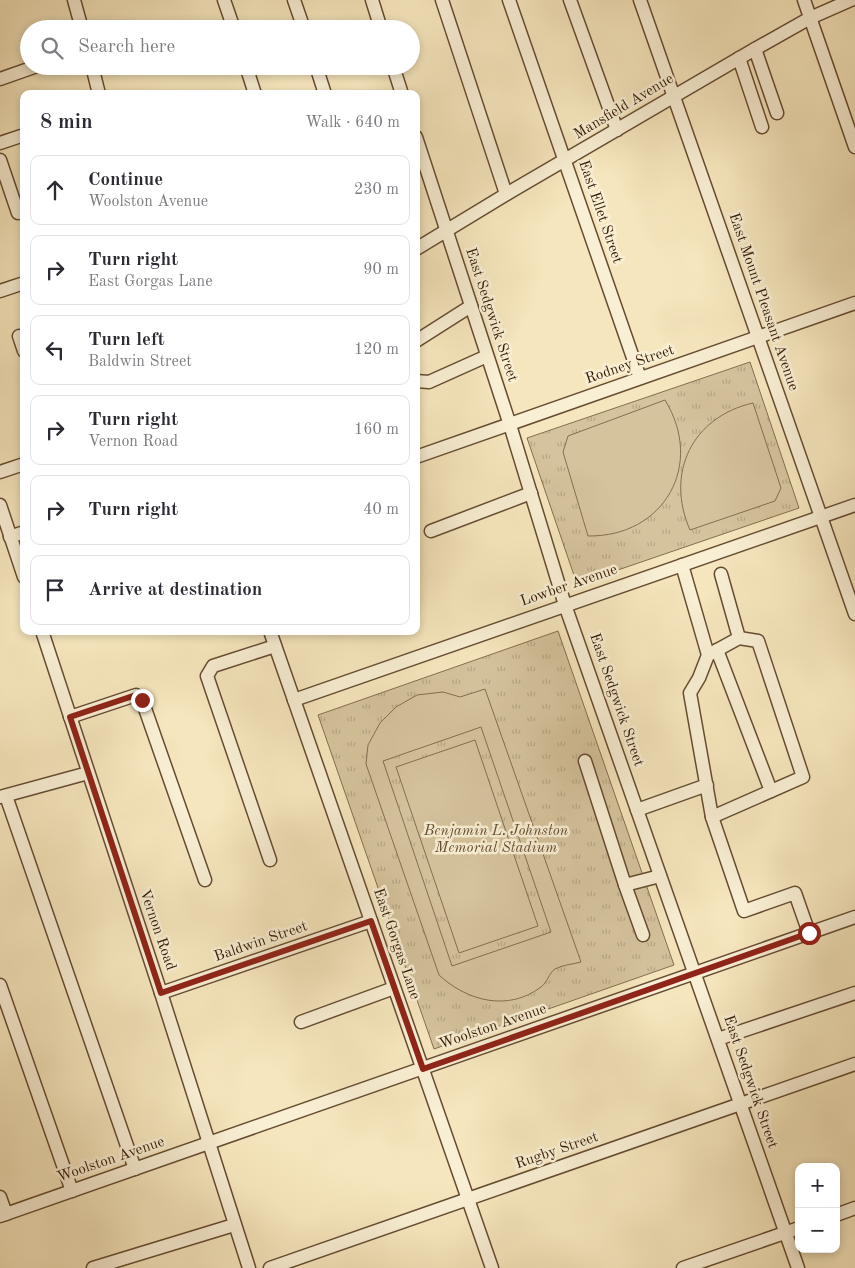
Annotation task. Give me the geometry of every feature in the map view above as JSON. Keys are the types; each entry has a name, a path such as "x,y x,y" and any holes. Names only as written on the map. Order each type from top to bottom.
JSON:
{"street":[{"path":"74,0 80,20"},
{"path":"224,0 231,20"},
{"path":"294,0 301,20"},
{"path":"372,0 378,20"},
{"path":"442,0 506,194"},
{"name":"East Ellet Street","path":"509,0 640,378"},
{"path":"570,0 617,130"},
{"name":"East Mount Pleasant Avenue","path":"640,0 855,614"},
{"path":"804,0 855,147"},
{"name":"Mansfield Avenue","path":"420,247 506,194 739,58 810,18 851,0"},
{"path":"755,49 777,113"},
{"path":"739,58 762,127"},
{"path":"0,79 20,72"},
{"path":"94,75 98,90"},
{"path":"249,75 254,90"},
{"path":"319,75 324,90"},
{"path":"396,75 401,90"},
{"path":"0,143 20,136"},
{"name":"East Sedgwick Street","path":"420,150 510,425 565,605 798,1268"},
{"path":"0,160 18,213 20,212"},
{"path":"0,291 20,284"},
{"name":"Rodney Street","path":"420,456 855,303"},
{"path":"420,338 471,306"},
{"path":"420,381 429,382 487,356"},
{"path":"0,472 20,465"},
{"path":"431,530 531,493"},
{"path":"0,505 20,565"},
{"name":"Lowber Avenue","path":"294,700 855,505"},
{"path":"10,536 20,533"},
{"path":"682,565 713,653 771,791"},
{"path":"721,574 739,638"},
{"name":"Vernon Road","path":"43,635 249,1268"},
{"name":"East Gorgas Lane","path":"271,635 492,1268"},
{"path":"712,817 803,777 758,641 739,638 713,653 690,693 706,785 712,817 744,911 795,893 809,933"},
{"path":"270,860 208,676 213,666 275,646"},
{"path":"70,717 136,695 142,700 205,880"},
{"path":"584,761 625,886 644,935"},
{"path":"88,773 3,796 135,1169"},
{"path":"636,810 706,785"},
{"path":"625,886 660,876"},
{"name":"Woolston Avenue","path":"3,1215 855,917"},
{"name":"Baldwin Street","path":"161,993 371,921"},
{"path":"0,985 72,1191"},
{"path":"301,1022 394,988"},
{"path":"718,1039 855,993"},
{"name":"Rugby Street","path":"270,1268 855,1064"},
{"path":"0,1197 3,1215"},
{"path":"840,1213 855,1208"},
{"path":"93,1268 234,1224"},
{"path":"683,1268 795,1229"}],"green space":[{"path":"750,362 799,508 577,584 527,438"},
{"path":"665,400 676,425 681,449 678,472 670,493 656,511 638,524 615,533 588,536 563,452 568,436"},
{"path":"753,403 781,488 775,501 690,530 683,509 681,488 683,468 689,450 700,434 714,421 732,410"},
{"name":"Benjamin L. Johnston Memorial Stadium","path":"558,631 674,965 434,1049 318,715"},
{"name":"Benjamin L. Johnston Memorial Stadium","path":"485,689 581,962 555,969 541,987 528,995 515,999 502,1001 475,997 450,984 439,975 366,764 368,745 380,723 396,707 417,695 443,692 460,697","holes":["481,727 551,932 452,966 383,761"]},
{"path":"475,740 538,926 459,953 396,767"}],"route":[{"path":"142,700 136,695 70,717 161,993 371,921 423,1069 809,933"}]}
